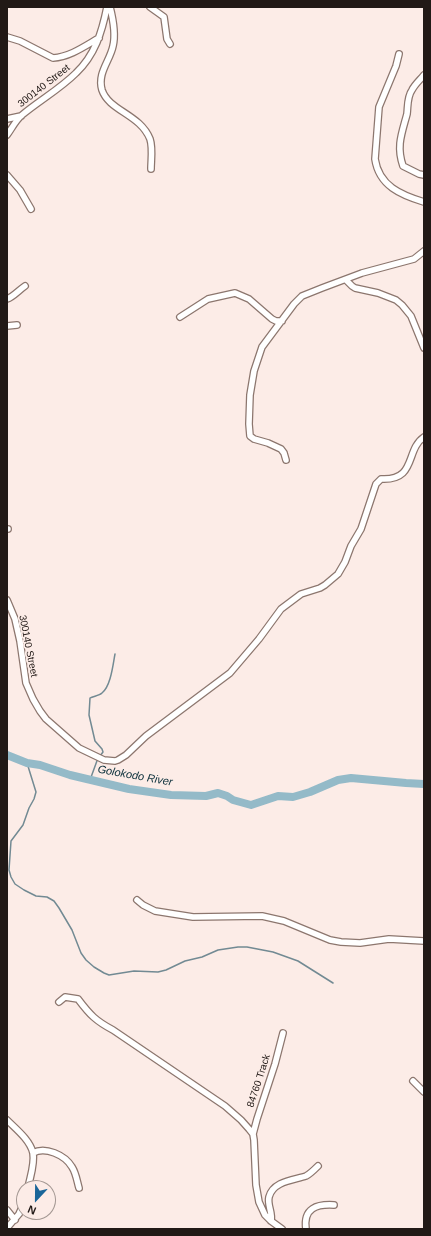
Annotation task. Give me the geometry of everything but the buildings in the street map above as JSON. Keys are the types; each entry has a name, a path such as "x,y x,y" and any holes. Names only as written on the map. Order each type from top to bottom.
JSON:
{"street":[{"name":"300140 Street","path":"7,134 21,116 76,74 86,62 96,47 108,7"},
{"path":"108,7 114,33 114,41 112,51 102,72 102,89 108,100 113,105 132,117 141,125 147,134 151,146 151,169"},
{"path":"150,7 164,17 167,39 170,44"},
{"path":"7,37 20,41 53,58 58,58 80,50 99,38"},
{"path":"398,54 396,66 380,107 376,147 376,166 378,173 387,184 404,195 424,202"},
{"path":"424,75 412,90 409,97 407,114 403,124 399,147 403,166 424,175"},
{"path":"7,119 21,116"},
{"path":"7,175 20,190 31,209"},
{"path":"286,460 284,452 281,449 254,439 250,436 250,396 257,361 262,347 294,304 302,296 362,273 414,260 424,251"},
{"path":"346,280 355,288 384,295 396,300 402,305 413,319 424,348"},
{"path":"7,299 25,286"},
{"path":"180,317 208,299 235,293 249,299 272,319 282,321"},
{"path":"7,326 17,325"},
{"name":"300140 Street","path":"7,600 15,619 20,641 26,683 40,711 46,719 79,748 104,760 118,760 126,755 146,736 230,673 259,639 281,609 301,594 320,588 338,574 361,529 376,484 381,479 394,479 405,471 418,443 424,437"},
{"path":"136,900 155,910 193,917 262,916 284,921 321,937 341,942 360,943 389,939 424,941"},
{"path":"59,1002 65,997 78,999 98,1022 113,1030 225,1106 241,1120 253,1134"},
{"name":"84760 Track","path":"271,1221 262,1209 258,1195 253,1134 256,1119 275,1064 283,1033"},
{"path":"413,1081 424,1092"},
{"path":"7,1120 24,1138 33,1153 33,1165 30,1180"},
{"path":"33,1153 41,1150 48,1151 62,1157 72,1166 79,1188"},
{"path":"282,1229 271,1221 272,1217 269,1202 271,1191 286,1182 306,1176 318,1166"},
{"path":"306,1229 305,1219 310,1211 322,1205 334,1205"},
{"path":"7,1210 15,1220 7,1228"}],"waterway":[{"path":"100,756 103,752 95,741 89,715 90,698 101,694 108,685 115,654"},
{"name":"Golokodo River","path":"7,755 27,763 40,765 70,775 129,789 171,795 206,796 218,793 233,800 251,805 278,796 293,797 310,792 338,780 351,778 424,784"},
{"path":"90,780 98,758"},
{"path":"27,763 36,792 23,825 11,841 9,870 11,877 15,884 24,890 36,896 47,897 54,901 72,930 81,953 94,967 109,975 134,971 158,972 218,950 247,947 273,952 298,961 333,983"}]}
